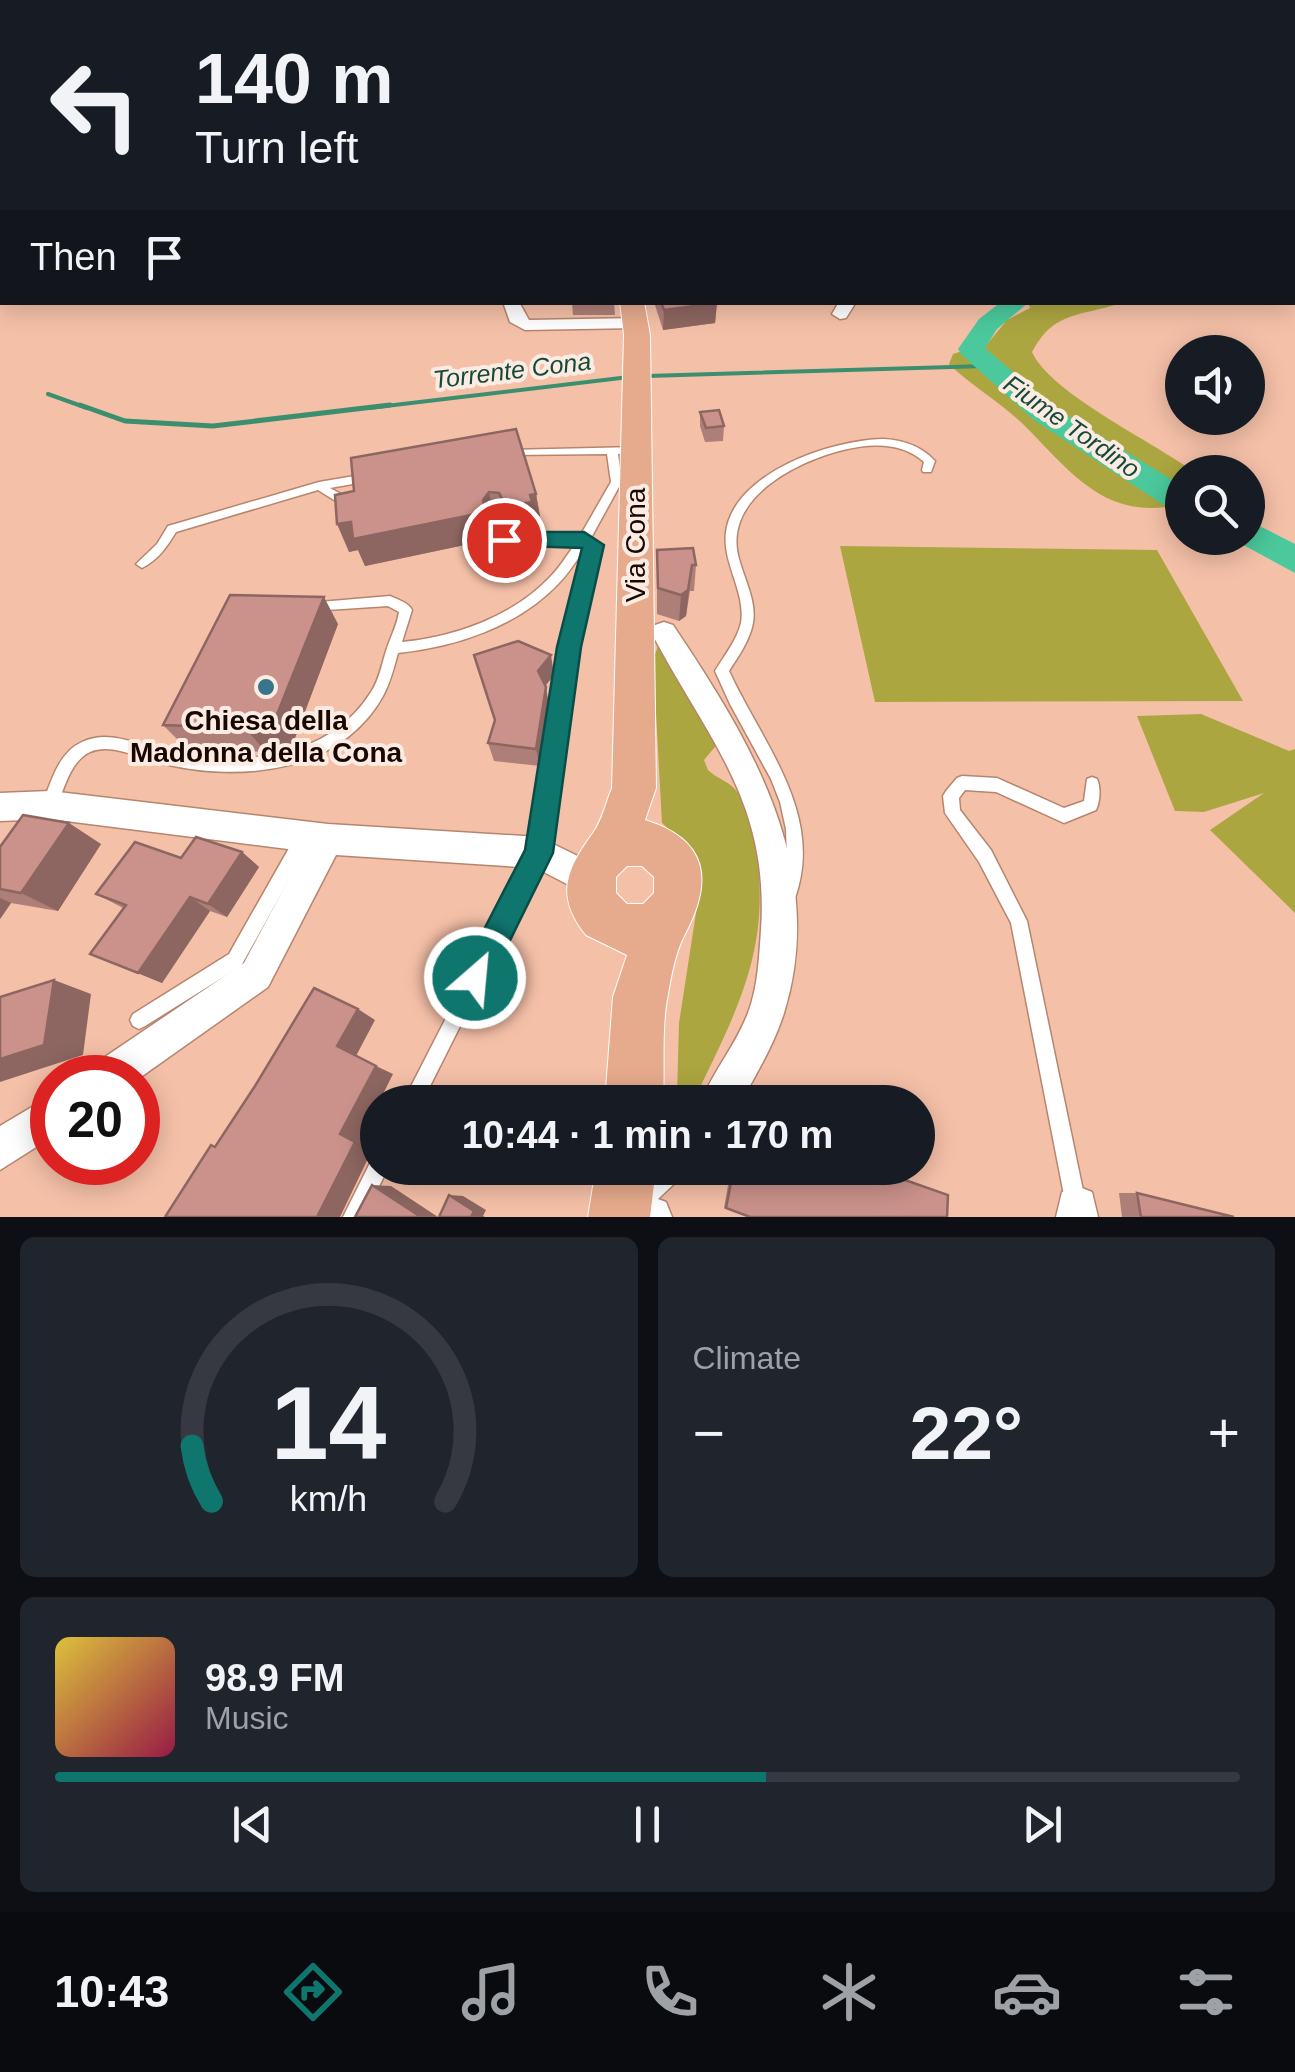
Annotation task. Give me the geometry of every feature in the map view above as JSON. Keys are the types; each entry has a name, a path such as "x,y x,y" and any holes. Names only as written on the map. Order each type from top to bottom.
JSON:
{"main road":[{"name":"Via Cona","path":"627,885 634,788 627,459 635,319"},
{"path":"627,885 640,997 635,1085"}],"street":[{"path":"511,305 516,318 525,324 635,319"},
{"path":"664,632 741,756 768,817 778,865 781,918 763,1020 729,1085"},
{"path":"0,807 50,806 316,838 538,853 627,885"},
{"path":"139,1055 256,975 316,838"},
{"path":"0,1150 30,1129"}],"lane":[{"path":"781,918 796,867 797,834 791,804 766,751 736,707 722,671 747,623 730,543 736,516 759,488 793,463 824,451 885,441 905,444 930,461 927,470"},
{"path":"394,648 424,646 460,636 520,606 552,583 584,540 627,459 502,453"},
{"path":"142,564 161,548 172,529 319,486 374,476"},
{"path":"319,486 346,502"},
{"path":"421,1085 538,853 569,647 593,545 584,540 510,542 501,538 499,527"},
{"path":"50,806 67,763 81,749 96,742 166,758 266,766 309,754 358,721 388,674 406,610 390,601 293,607"},
{"path":"1077,1212 1019,921 985,856 953,813 951,796 962,783 997,785 1064,816 1091,805 1092,784"},
{"path":"139,1020 235,960 316,838"},
{"path":"353,1217 369,1185"}],"shaded area":[{"path":"1029,305 1113,305 1059,322 1040,338 1032,352 1043,368 1081,401 1167,455 1165,507 1133,506 1094,491 1018,419 949,364 953,354 988,343 1007,320 1030,308"},
{"path":"840,546 1157,550 1243,701 875,702"},
{"path":"661,639 720,741 704,760 708,770 735,789 742,799 754,837 760,888 759,921 746,982 701,1085 677,1085 679,1023 698,900 677,837 662,823 653,659"},
{"path":"1201,714 1289,751 1295,749 1295,913 1210,830 1264,793 1204,812 1175,811 1137,716"}],"building":[{"path":"662,305 702,305 664,310"},
{"path":"719,410 724,426 706,428 700,412"},
{"path":"516,429 536,494 530,495 532,502 506,506 499,493 489,492 483,500 486,512 353,539 351,522 337,524 335,495 354,491 351,458"},
{"path":"693,548 696,565 692,565 688,590 681,595 658,588 657,550"},
{"path":"230,595 324,597 274,722 245,728 163,725"},
{"path":"518,641 551,655 538,671 546,687 536,749 488,743 495,720 474,655"},
{"path":"23,815 69,823 21,893 0,889 0,847"},
{"path":"196,837 242,852 208,904 190,897 138,973 90,954 126,905 96,894 135,842 181,858"},
{"path":"54,980 44,1045 0,1059 0,997"},
{"path":"314,988 358,1009 337,1046 376,1066 366,1085 360,1085 360,1096 340,1134 355,1142 317,1217 165,1217 211,1145 215,1147"},
{"path":"372,1185 421,1217 355,1217"},
{"path":"731,1185 919,1185 948,1195 947,1217 750,1217 726,1208"},
{"path":"1137,1193 1234,1217 1141,1217"},
{"path":"449,1195 474,1211 471,1217 439,1217"}],"waterway":[{"name":"Fiume Tordino","path":"1013,305 988,324 971,349 1045,414 1165,490"},
{"name":"Torrente Cona","path":"647,376 986,366"},
{"name":"Torrente Cona","path":"369,408 629,377"},
{"name":"Torrente Cona","path":"48,394 87,408"},
{"name":"Torrente Cona","path":"80,405 125,421 213,426 390,405"},
{"name":"Fiume Tordino","path":"1265,542 1295,560"}],"place":[{"name":"Chiesa della Madonna della Cona","path":"266,687"}],"route":[{"path":"475,978 538,853 569,647 593,545 584,540 504,540"}]}
